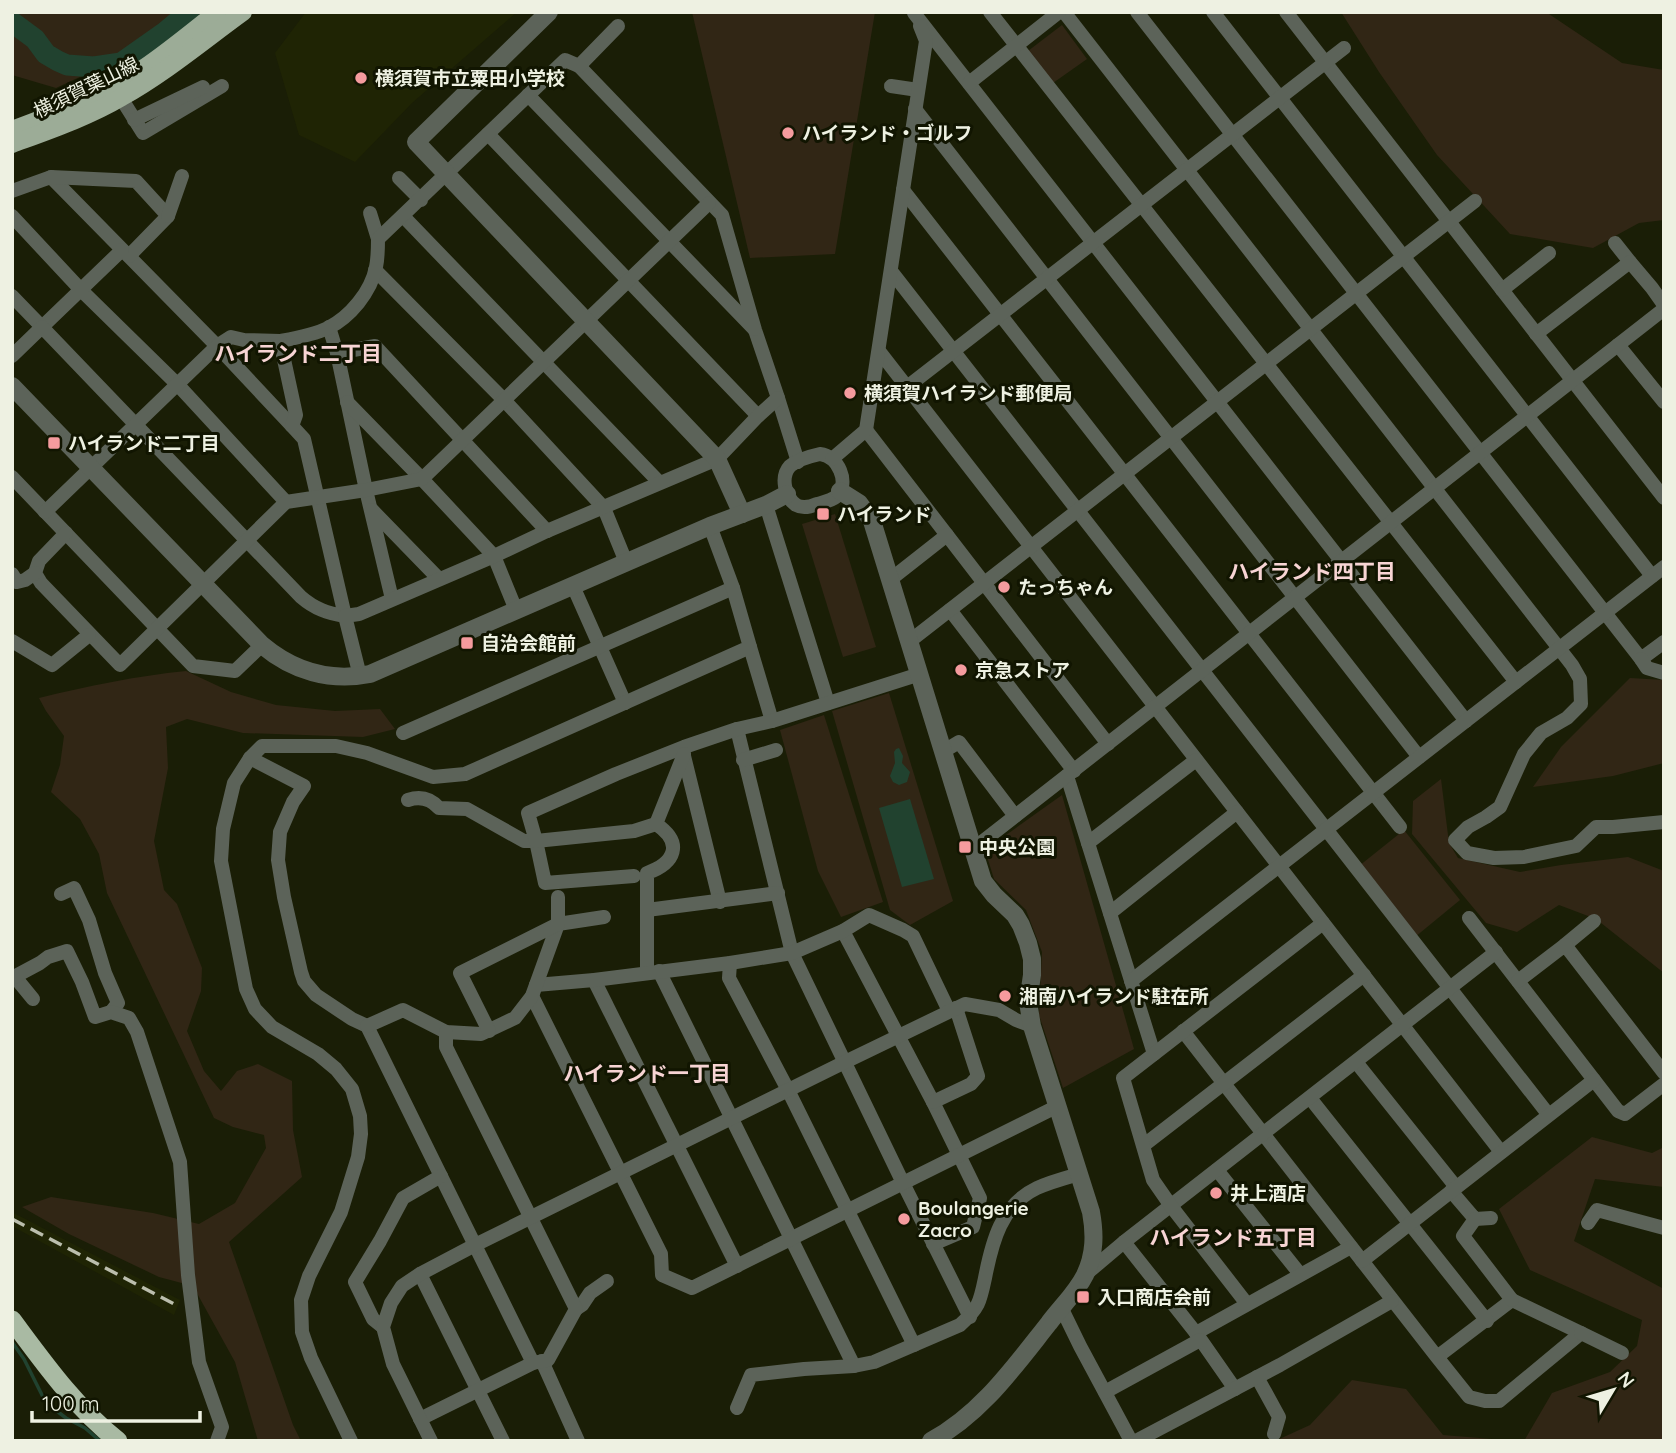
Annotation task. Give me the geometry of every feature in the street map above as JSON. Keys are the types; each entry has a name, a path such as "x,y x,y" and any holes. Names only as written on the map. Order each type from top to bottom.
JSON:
{"highway":[{"path":"12,1320 75,1401 118,1441"}],"main road":[{"name":"横須賀葉山線","path":"12,144 66,124 117,92 216,12"},
{"name":"横須賀葉山線","path":"12,130 154,78 243,12"}],"street":[{"path":"548,12 416,142 717,459 742,514"},
{"path":"990,12 1516,682"},
{"path":"969,83 1062,12 1311,329 1580,679 1581,704 1567,718 1541,733 1524,754 1500,807 1468,827 1455,840 1467,853 1494,858 1524,857 1576,846 1596,827 1664,822"},
{"path":"1137,12 1647,668 1664,673"},
{"path":"1131,981 1658,572 1527,416 1213,12"},
{"path":"1286,12 1664,498"},
{"path":"914,13 1466,721"},
{"path":"832,459 866,430 926,41 914,13"},
{"path":"579,66 618,26"},
{"path":"907,387 1344,48"},
{"path":"379,239 565,60 579,66 722,215 755,330 798,462"},
{"path":"117,92 143,133 221,82"},
{"path":"891,86 918,90"},
{"path":"528,95 755,330"},
{"path":"915,109 1419,757"},
{"path":"488,134 758,416"},
{"path":"12,356 81,290 168,216 181,176"},
{"path":"12,191 51,177 136,181 168,216"},
{"path":"51,177 304,439 360,676"},
{"path":"399,178 421,200"},
{"path":"903,190 1400,827"},
{"path":"910,641 1475,201"},
{"path":"35,573 89,635 120,665 286,502 422,479 709,203"},
{"path":"45,512 217,346 230,337 280,341 330,327 348,313 359,302 376,270 379,239 370,214"},
{"path":"12,216 81,290 178,385 286,502"},
{"path":"403,216 659,482"},
{"path":"973,849 1664,307 1658,284 1630,262 1615,243"},
{"path":"1502,290 1549,253"},
{"path":"1536,334 1630,262"},
{"path":"376,270 504,400 604,508 626,562"},
{"path":"891,271 1548,1114"},
{"path":"12,296 301,597 312,607 325,613 345,616 359,614 717,459 778,398"},
{"path":"330,327 392,599"},
{"path":"280,341 296,415 292,426"},
{"path":"1618,345 1664,402"},
{"path":"337,353 375,346 547,531"},
{"path":"879,351 1501,1152"},
{"path":"12,386 262,645 283,660 308,671 339,677 370,674 787,494"},
{"path":"347,402 494,556 516,610"},
{"path":"866,430 1108,744"},
{"path":"820,454 829,456 840,470 840,491 828,501 805,507 798,506 787,494 785,482 787,472 798,462 820,454"},
{"path":"12,478 193,666 235,671 262,645"},
{"path":"840,491 859,503 868,513 876,530 986,887 1015,915 1028,943 1032,959 1028,1002 1032,1027 1091,1212 1094,1230 1093,1246 1077,1288 996,1388 967,1418 931,1441"},
{"path":"766,505 828,703"},
{"path":"370,509 439,579"},
{"path":"709,526 733,588 772,721"},
{"path":"12,574 17,582 35,573 39,561 65,533"},
{"path":"891,579 947,536"},
{"path":"573,586 625,703"},
{"path":"403,733 733,588"},
{"path":"950,610 1070,773 1088,843 1154,1054"},
{"path":"12,641 52,665 89,635"},
{"path":"1641,659 1664,642"},
{"path":"351,1441 306,1345 302,1332 302,1300 309,1276 341,1212 358,1157 360,1116 352,1089 336,1069 318,1054 272,1027 255,1009 246,989 221,861 223,829 234,783 250,758 262,746 336,746 367,753 433,777 465,774 750,647"},
{"path":"634,876 545,883 537,841 528,813 616,774 684,751 737,729 772,721 920,674"},
{"path":"737,729 792,953 970,1317"},
{"path":"949,748 959,742 1015,816"},
{"path":"743,760 776,750"},
{"path":"656,824 684,751"},
{"path":"684,751 720,902"},
{"path":"250,758 304,786 293,802 280,832 278,860 304,981 316,995 367,1026 475,1245 578,1441"},
{"path":"1088,843 1196,760"},
{"path":"408,800 418,797 434,803 439,808 467,808 524,841 634,831 656,824"},
{"path":"1110,913 1237,812"},
{"path":"656,824 671,837 673,853 664,865 647,873 647,911 653,972 731,1118 854,1366"},
{"path":"33,999 14,977 48,957 67,951 95,1017 111,1012 118,1003 104,972 89,920 74,888 61,894"},
{"path":"647,911 778,893"},
{"path":"367,1026 403,1010 446,1032 481,1034 515,1018 534,991 558,925 558,897"},
{"path":"534,991 594,980 792,953 843,931 869,915 913,936 953,1009 978,1076 971,1084 933,1102"},
{"path":"489,1031 460,973 558,925 604,917"},
{"path":"1469,918 1618,1111 1625,1114 1664,1084"},
{"path":"1518,981 1594,921"},
{"path":"1247,1304 1153,1180 1123,1078 1324,923"},
{"path":"843,931 980,1198 973,1227 933,1244"},
{"path":"1565,945 1664,1073"},
{"path":"1084,1275 1496,952"},
{"path":"730,963 729,978 788,1090 914,1345"},
{"path":"82,982 104,972"},
{"path":"1144,1145 1364,975"},
{"path":"594,980 737,1266"},
{"path":"534,991 620,1174 661,1254 662,1275 692,1288 1058,1106"},
{"path":"431,1441 393,1364 383,1327 391,1303 402,1286 475,1245 965,1004 999,1010 1032,1027"},
{"path":"111,1012 129,1018 137,1032 180,1162 188,1275 199,1362 222,1427 216,1441"},
{"path":"1183,1031 1469,1398 1499,1401 1581,1334"},
{"path":"446,1032 446,1047 576,1309"},
{"path":"1356,1062 1475,1219"},
{"path":"1362,1261 1594,1080"},
{"path":"1310,1098 1487,1321"},
{"path":"1217,1171 1300,1274"},
{"path":"737,1408 751,1376 874,1362 961,1325 980,1303 993,1240 1004,1217 1024,1196 1038,1187 1079,1174"},
{"path":"383,1327 373,1320 355,1282 403,1198 441,1176"},
{"path":"1588,1223 1597,1210 1664,1228"},
{"path":"1475,1219 1491,1218"},
{"path":"1475,1219 1463,1236 1512,1300 1622,1353"},
{"path":"1124,1242 1198,1336 1235,1389"},
{"path":"1105,1392 1247,1304 1351,1247"},
{"path":"420,1274 503,1441"},
{"path":"420,1419 537,1362 548,1360 576,1309 590,1293 607,1281"},
{"path":"1437,1357 1512,1300"},
{"path":"1061,1307 1133,1441 1235,1389 1392,1301"},
{"path":"1257,1377 1279,1417 1274,1434"}],"shaded area":[{"path":"12,12 181,12 170,35 56,88 12,75"},
{"name":"横須賀市立粟田小学校","path":"306,12 517,12 412,103 355,162 299,135 275,53"},
{"name":"ハイランド・ゴルフ","path":"692,12 875,12 835,254 750,258"},
{"path":"1341,12 1546,12 1622,63 1664,70 1664,220 1639,223 1593,248 1510,234 1437,155"},
{"path":"1062,25 1087,59 1053,83 1028,51"},
{"path":"835,514 876,647 843,657 802,524"},
{"path":"186,671 231,692 276,705 335,711 380,709 395,729 363,737 243,733 187,719 166,727 168,768 154,841 164,890 177,904 202,968 201,991 187,1031 204,1071 221,1091 237,1071 258,1064 292,1081 293,1130 302,1177 229,1242 301,1441 258,1441 235,1362 193,1286 159,1277 69,1234 22,1207 51,1197 153,1213 199,1224 235,1203 266,1148 264,1135 233,1127 214,1118 107,893 99,854 80,819 51,792 60,765 64,736 39,698 112,682"},
{"path":"1630,678 1664,680 1664,763 1613,776 1533,787 1561,747"},
{"path":"889,693 953,901 910,925 890,910 832,711"},
{"path":"824,715 883,902 841,917 818,871 780,730"},
{"path":"899,748 903,756 902,763 910,772 907,782 899,785 893,782 890,776 895,763 894,752"},
{"path":"1441,779 1449,843 1458,858 1520,872 1628,857 1664,871 1664,973 1596,919 1559,905 1517,932 1486,923 1412,834 1413,801"},
{"path":"1062,795 1134,1049 1063,1088 1039,1015 1042,952 1026,910 994,879 985,850"},
{"path":"910,799 934,879 902,887 879,808"},
{"path":"1404,830 1460,900 1415,937 1359,866"},
{"path":"1592,1137 1652,1153 1664,1147 1664,1187 1595,1179 1574,1241 1664,1289 1664,1441 1524,1441 1552,1393 1610,1372 1637,1346 1642,1320 1530,1270 1499,1209"},
{"path":"12,1212 180,1300 174,1315 12,1226"},
{"path":"1352,1380 1406,1389 1443,1435 1516,1441 1275,1441 1310,1425"}],"waterway":[{"path":"12,22 35,39 46,54 58,61 67,65 94,67 121,63 189,12"},
{"path":"12,1342 24,1359 46,1403 100,1441"}],"railway":[{"path":"12,1219 178,1306"}],"place":[{"name":"横須賀市立粟田小学校","path":"361,78"},
{"name":"ハイランド・ゴルフ","path":"788,133"},
{"name":"横須賀ハイランド郵便局","path":"850,393"},
{"name":"ハイランド二丁目","path":"54,443"},
{"name":"ハイランド","path":"823,514"},
{"name":"たっちゃん","path":"1004,587"},
{"name":"自治会館前","path":"467,643"},
{"name":"京急ストア","path":"961,670"},
{"name":"中央公園","path":"965,847"},
{"name":"湘南ハイランド駐在所","path":"1005,996"},
{"name":"井上酒店","path":"1216,1193"},
{"name":"Boulangerie Zacro","path":"904,1219"},
{"name":"入口商店会前","path":"1083,1297"}],"district":[{"name":"ハイランド二丁目","path":"298,353"},
{"name":"ハイランド四丁目","path":"1312,571"},
{"name":"ハイランド一丁目","path":"647,1073"},
{"name":"ハイランド五丁目","path":"1233,1237"}]}
